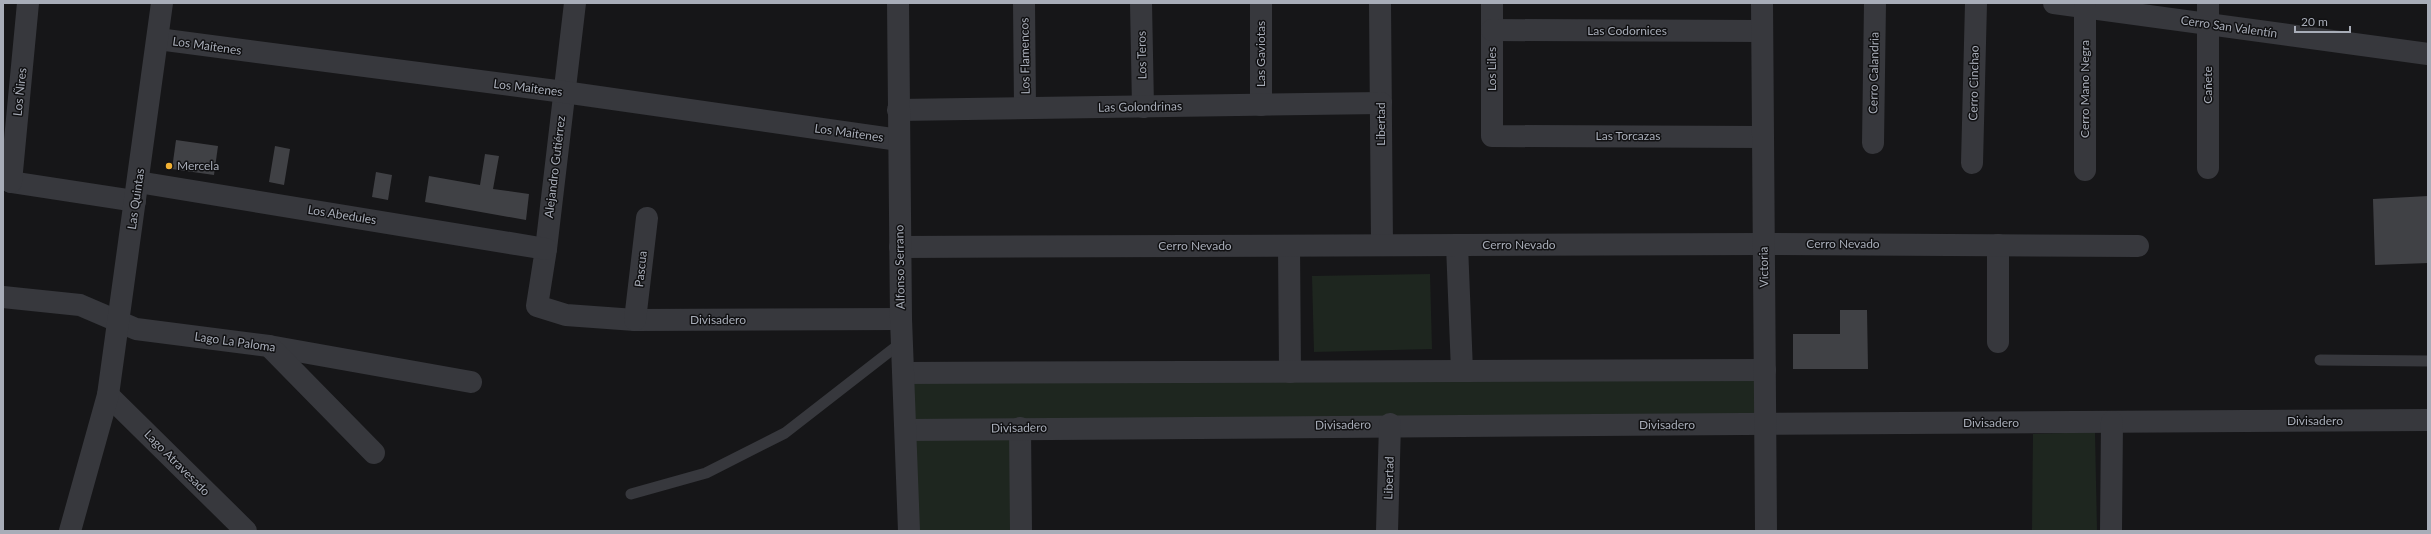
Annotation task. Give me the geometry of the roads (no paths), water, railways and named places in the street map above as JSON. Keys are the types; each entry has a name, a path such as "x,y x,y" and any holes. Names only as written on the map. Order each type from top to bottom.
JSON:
{"street":[{"name":"Los Ñires","path":"6,181 28,3"},
{"name":"Las Quintas","path":"70,531 108,395 162,3"},
{"name":"Alejandro Gutiérrez","path":"537,306 546,249 575,3"},
{"name":"Alfonso Serrano","path":"898,3 898,140 901,319 907,430 909,531"},
{"name":"Los Flamencos","path":"1024,3 1025,108"},
{"name":"Los Teros","path":"1141,3 1143,106"},
{"name":"Las Gaviotas","path":"1260,3 1261,105"},
{"name":"Libertad","path":"1380,3 1382,245"},
{"name":"Los Liles","path":"1492,3 1492,136"},
{"name":"Victoria","path":"1762,3 1766,531"},
{"name":"Cerro Calandria","path":"1873,143 1874,3"},
{"name":"Cerro Cinchao","path":"1972,163 1976,3"},
{"name":"Cerro San Valentín","path":"2054,3 2428,54"},
{"name":"Cañete","path":"2208,3 2208,168"},
{"name":"Cerro Mano Negra","path":"2085,7 2085,170"},
{"name":"Las Codornices","path":"1492,30 1762,31"},
{"name":"Los Maitenes","path":"158,39 564,92 898,140"},
{"name":"Las Golondrinas","path":"898,110 1381,103"},
{"name":"Las Torcazas","path":"1492,136 1763,136"},
{"path":"6,181 137,192"},
{"name":"Los Abedules","path":"137,192 546,249"},
{"name":"Pascua","path":"635,320 647,218"},
{"name":"Cerro Nevado","path":"900,247 1763,244 2138,246"},
{"path":"1457,245 1462,371"},
{"path":"1998,245 1998,342"},
{"path":"1289,246 1290,372"},
{"name":"Lago La Paloma","path":"3,296 80,305 136,329 269,346 471,382"},
{"name":"Divisadero","path":"537,306 566,315 635,320 901,319"},
{"path":"269,346 374,454"},
{"path":"904,373 1765,370"},
{"name":"Lago Atravesado","path":"108,395 246,531"},
{"name":"Divisadero","path":"907,430 1390,424 1765,425 2428,420"},
{"path":"2111,531 2112,422"},
{"name":"Libertad","path":"1387,531 1390,424"},
{"path":"1020,428 1021,531"}],"lane":[{"path":"631,494 706,473 785,433 902,342"},
{"path":"2320,360 2428,361"}],"place":[{"name":"Mercela","path":"169,166"}]}
